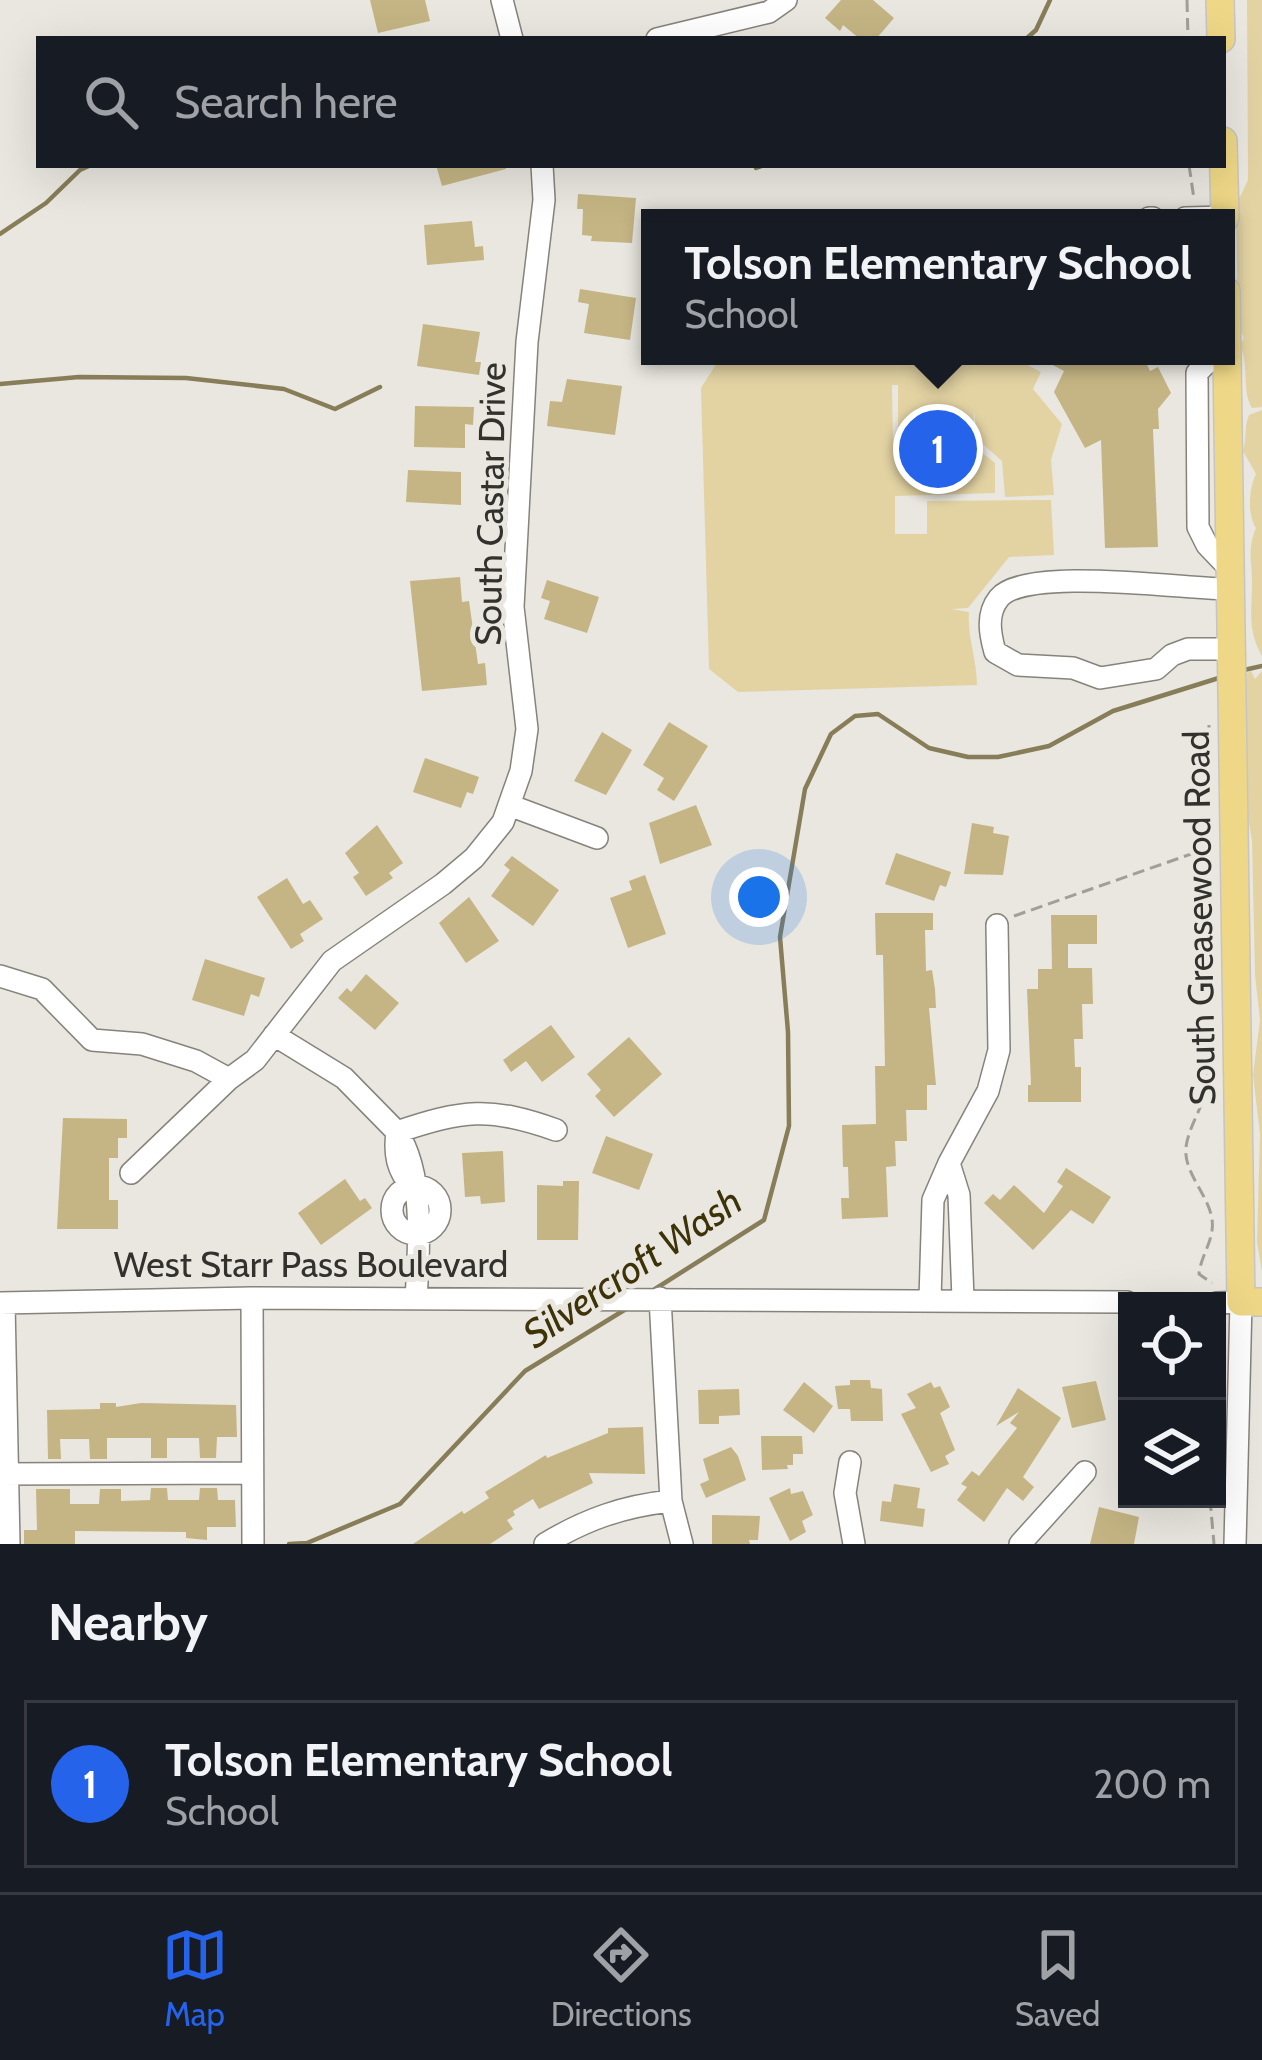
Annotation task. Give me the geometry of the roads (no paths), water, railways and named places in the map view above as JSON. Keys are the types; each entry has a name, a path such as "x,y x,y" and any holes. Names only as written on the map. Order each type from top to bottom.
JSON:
{"main road":[{"path":"1220,0 1221,36"},
{"path":"1224,168 1225,209"},
{"name":"South Greasewood Road","path":"1226,365 1230,649 1220,844 1240,1303"}],"street":[{"path":"502,0 511,36"},
{"path":"669,36 769,12 786,0"},
{"name":"South Castar Drive","path":"131,1173 255,1060 332,961 474,858 503,822 521,771 527,729 513,607 526,342 544,200 542,168"},
{"path":"1205,365 1197,373 1198,527 1229,579 1177,588 1113,580 1013,587 997,600 988,626 994,652 1018,665 1073,668 1100,678 1156,669 1188,649 1230,649"},
{"path":"509,805 597,838"},
{"path":"930,1299 933,1200 988,1091 999,1050 997,925"},
{"path":"0,976 42,989 92,1040 142,1044 196,1061 230,1079"},
{"path":"274,1035 344,1078 397,1132 415,1171 412,1187 419,1212 416,1299"},
{"path":"397,1132 452,1114 488,1112 556,1130"},
{"path":"949,1163 959,1195 963,1299"},
{"path":"932,1226 960,1224"},
{"path":"252,1298 253,1544"},
{"name":"West Starr Pass Boulevard","path":"2,1303 252,1298 1118,1302"},
{"path":"660,1298 671,1501 682,1544"},
{"path":"2,1303 9,1544"},
{"name":"South Greasewood Road","path":"1235,1544 1240,1303"},
{"path":"850,1462 845,1493 854,1544"},
{"path":"1020,1544 1085,1472"},
{"path":"4,1474 250,1473"},
{"path":"545,1544 586,1521 630,1506 671,1501"}],"waterway":[{"path":"1029,36 1050,0"},
{"path":"0,234 46,203 84,168"},
{"path":"0,384 79,377 186,378 284,389 335,409 380,387"},
{"name":"Silvercroft Wash","path":"1244,670 1262,666"},
{"name":"Silvercroft Wash","path":"655,1289 764,1220 789,1126 780,937 805,789 831,734 855,716 878,714 929,748 968,757 998,757 1049,746 1113,711 1222,677"},
{"name":"Silvercroft Wash","path":"289,1544 307,1543 400,1504 525,1371 626,1309"}],"place":[{"name":"Tolson Elementary School","path":"938,449"}]}
